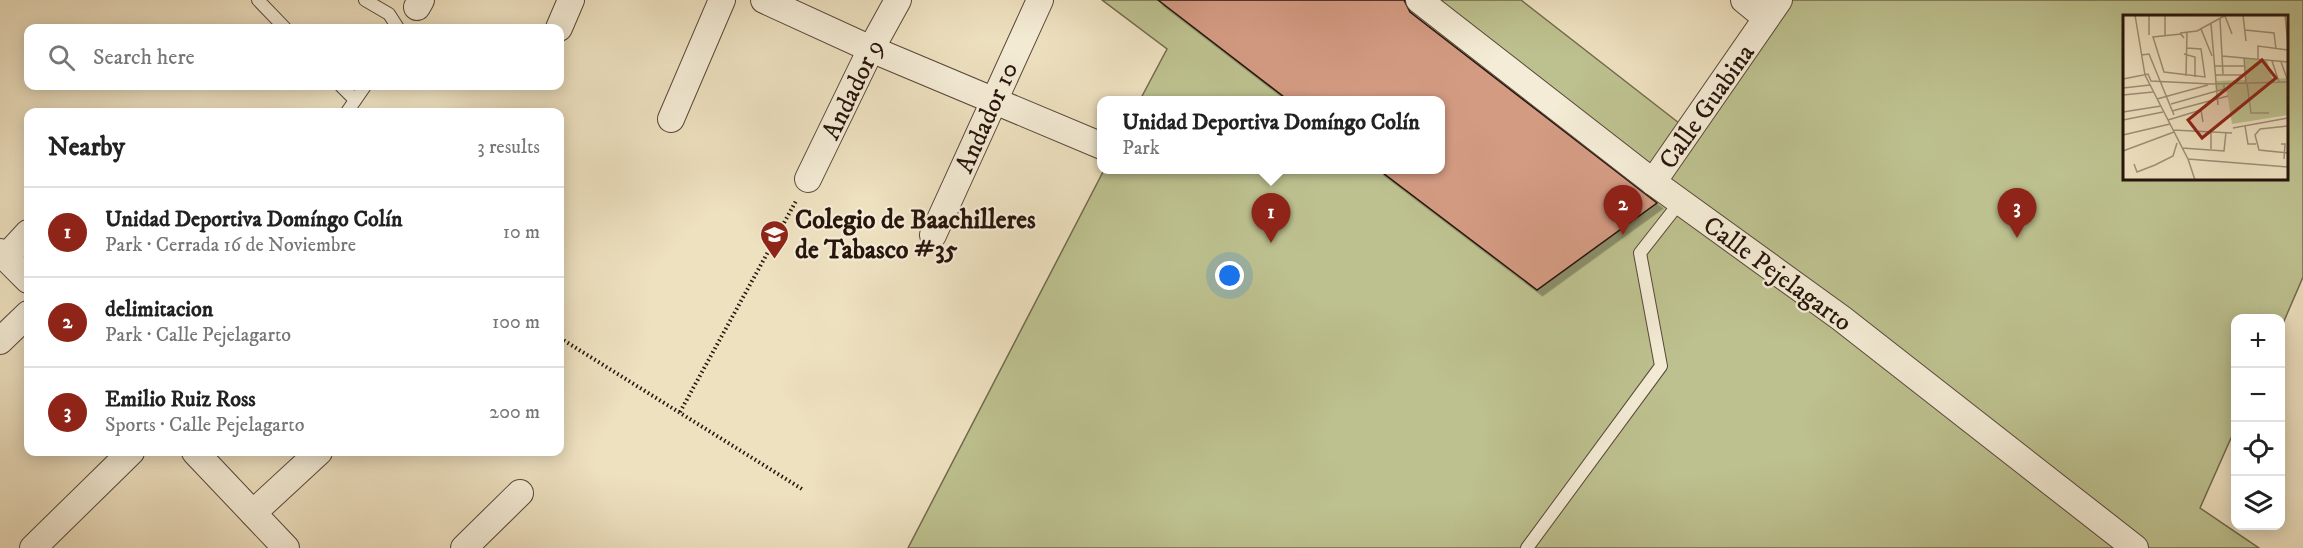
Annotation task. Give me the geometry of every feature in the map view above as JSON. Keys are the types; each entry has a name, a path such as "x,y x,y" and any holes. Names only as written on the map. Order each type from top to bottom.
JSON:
{"street":[{"path":"561,24 572,0"},
{"path":"671,119 722,0"},
{"path":"764,0 871,49 1097,144"},
{"name":"Andador 9","path":"808,180 871,49 898,0"},
{"name":"Andador 10","path":"933,235 1040,0"},
{"name":"Calle Pejelagarto","path":"1419,0 1653,182 1841,318 2135,548"},
{"path":"1744,0 1772,9"},
{"name":"Calle Guabina","path":"1653,182 1772,9"},
{"path":"24,237 3,254 24,276"},
{"path":"0,341 24,318"},
{"path":"33,548 127,456"},
{"path":"199,456 284,547"},
{"path":"254,513 315,456"},
{"path":"464,548 520,493"}],"lane":[{"path":"258,0 281,24"},
{"path":"365,0 389,14 395,24"},
{"path":"345,90 355,100"},
{"path":"350,108 362,90"},
{"path":"1532,546 1661,366 1640,253 1680,202"}],"path":[{"path":"680,412 808,180"},
{"path":"564,340 802,489"}],"green space":[{"path":"1102,0 1521,0 1688,130 1779,0 2303,0 2303,277 2285,319 2285,314 2231,314 2231,438 2200,508 2259,548 908,548 1102,174 1445,174 1445,96 1142,96 1167,49"}],"building":[{"path":"1158,0 1404,0 1410,12 1657,203 1537,290 1384,174 1445,174 1445,96 1283,96"}],"place":[{"name":"delimitacion","path":"1623,235"},
{"name":"Emilio Ruiz Ross","path":"2017,238"},
{"name":"Unidad Deportiva Domíngo Colín","path":"1271,243"},
{"name":"Colegio de Baachilleres de Tabasco #35","path":"774,260"}]}
